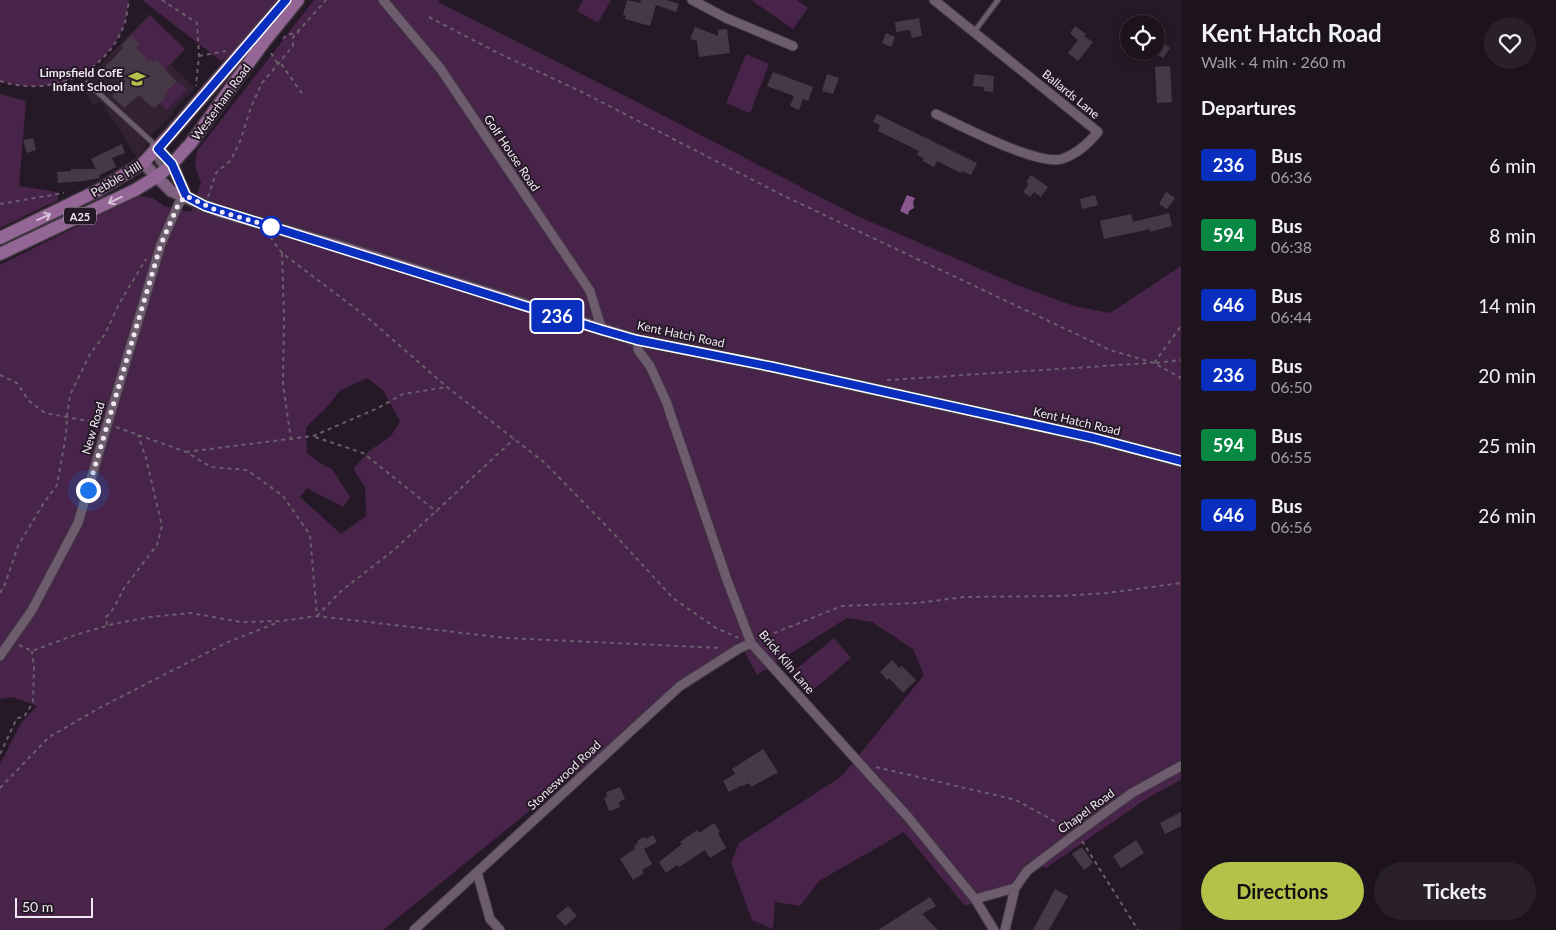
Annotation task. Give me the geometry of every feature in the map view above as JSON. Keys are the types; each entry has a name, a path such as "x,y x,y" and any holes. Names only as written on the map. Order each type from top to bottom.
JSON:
{"main road":[{"name":"Westerham Road","path":"151,156 286,0"},
{"name":"Westerham Road","path":"165,170 191,143 269,45 298,0"},
{"name":"Kent Hatch Road","path":"151,156 186,196"},
{"path":"151,156 165,170"},
{"name":"Pebble Hill","path":"0,238 99,190 151,156"},
{"name":"Kent Hatch Road","path":"165,170 172,191 205,206 637,340 773,367 1094,438 1181,460"},
{"name":"Pebble Hill","path":"0,254 135,190 165,170"}],"street":[{"name":"Golf House Road","path":"383,0 440,68 590,291 602,330"},
{"path":"692,0 726,18 793,46"},
{"name":"Ballards Lane","path":"934,0 1098,132 1086,146 1060,159 1043,158 1003,146 936,114"},
{"name":"New Road","path":"0,656 32,610 78,523 161,244 179,203 186,196"},
{"name":"Brick Kiln Lane","path":"637,340 638,350 650,366 666,401 727,580 752,643 908,817 975,899 994,930"},
{"name":"Stoneswood Road","path":"414,930 680,686 738,649 752,643"},
{"name":"Chapel Road","path":"1015,888 1027,871 1077,833 1132,793 1181,766"},
{"path":"477,872 490,919 500,930"},
{"path":"975,899 1015,888 1005,930"}],"lane":[{"path":"974,32 998,0"},
{"path":"93,88 152,142 151,156"}],"path":[{"path":"0,81 14,86 38,88 60,84 80,75 99,61 115,42 125,20 129,0"},
{"path":"162,0 197,23 199,56 196,87"},
{"path":"205,206 216,173 231,160 241,139 251,107 262,83 294,46 293,37 326,0"},
{"path":"429,17 498,53 580,90 793,200 1110,350 1154,363 1181,378"},
{"path":"278,44 286,35 298,32"},
{"path":"269,45 271,54 278,64 282,65 303,95"},
{"path":"269,45 271,54"},
{"path":"80,75 93,88"},
{"path":"0,204 44,195 69,193"},
{"path":"263,224 265,231 282,253 368,318 447,388 546,463 673,598 716,628 752,643 767,635 842,606 917,603 965,596 1107,593 1181,583"},
{"path":"0,592 5,584 18,546 39,510 57,485 66,435 70,395 90,354 105,334 119,304 150,253"},
{"path":"282,253 284,317 283,384 291,440"},
{"path":"1154,363 1181,326"},
{"path":"885,380 1181,360"},
{"path":"0,375 17,383 30,401 45,413 107,424 186,452 211,467 247,470 283,496 310,535 317,616"},
{"path":"186,452 313,436 378,408 403,394 447,388"},
{"path":"107,626 106,617 114,608 124,588 157,545 162,526 146,458 138,435"},
{"path":"313,436 363,453 437,512"},
{"path":"317,616 340,591 394,550 515,439"},
{"path":"11,642 32,651 72,636 107,626 150,617 191,613 241,622 281,621 317,616 506,638 738,649"},
{"path":"0,788 49,737 103,706 228,642 281,621"},
{"path":"0,754 18,718 24,717 33,702 34,668 32,651"},
{"path":"859,763 1016,800 1077,833 1138,930"}],"shaded area":[{"path":"0,0 129,0 126,19 118,38 107,54 93,67 76,77 58,83 39,86 19,85 0,81"},
{"path":"142,0 284,0 240,47 221,61"},
{"path":"314,0 439,0 438,2 855,215 1020,286 1074,306 1110,313 1181,266 1181,780 1149,797 1046,868 1028,862 1009,886 965,906 904,832 819,881 800,906 775,902 773,929 752,920 731,863 739,843 842,776 924,675 913,649 872,622 847,618 757,675 740,643 671,689 596,757 383,930 0,930 0,764 21,723 37,706 13,697 0,699 0,265 138,196 153,198 164,206 191,212 201,183 195,167 197,151","holes":["367,378 383,390 400,421 391,436 369,451 353,469 365,487 366,516 341,534 300,497 307,488 343,507 350,497 332,469 307,453 306,427 340,391"]},
{"path":"583,0 611,0 598,23 577,11"},
{"path":"751,0 797,0 808,8 793,29"},
{"name":"Limpsfield CofE Infant School","path":"149,14 185,49 171,65 195,88 173,110 175,112 151,134 152,137 137,158 101,102 93,104 80,86"},
{"path":"150,15 185,49 165,70 156,59 153,62 151,59 149,61 132,52 140,44 131,35"},
{"path":"746,54 769,64 750,113 726,103"},
{"path":"178,81 187,89 167,110 160,103 166,98 164,96 167,93 165,90 171,88"},
{"path":"0,94 26,101 19,186 57,192 58,200 0,228"},
{"path":"907,195 915,198 913,202 914,208 909,211 908,215 900,211"},
{"path":"834,638 851,658 812,691 795,670"}],"building":[{"path":"627,0 640,3 641,0 667,0 679,4 676,12 656,5 650,26 625,19 626,16 623,15"},
{"path":"919,18 922,36 912,38 910,30 896,32 895,22"},
{"path":"1075,26 1093,42 1078,61 1068,53 1078,40 1070,33"},
{"path":"695,27 718,36 718,30 727,29 730,53 699,57 697,41 690,39"},
{"path":"886,33 895,37 891,47 882,43"},
{"path":"131,35 140,44 136,48 149,61 151,59 153,62 156,59 177,82 166,92 168,93 164,96 166,98 154,108 139,95 124,108 112,96 126,82 115,70 105,79 99,73 123,48 121,46"},
{"path":"1165,44 1170,48 1165,55"},
{"path":"1170,66 1172,102 1157,103 1155,67"},
{"path":"773,72 813,87 808,101 803,99 799,110 790,106 794,96 767,86"},
{"path":"827,74 839,78 833,94 822,91"},
{"path":"975,74 994,76 993,92 984,91 984,87 973,86"},
{"path":"877,114 977,163 971,175 962,171 961,173 937,161 934,167 923,161 924,159 917,155 919,151 878,131 880,125 873,122"},
{"path":"33,138 36,150 27,153 23,140"},
{"path":"122,144 125,153 112,158 116,167 100,175 99,178 58,183 57,172 71,171 71,169 96,169 91,159"},
{"path":"1031,175 1048,187 1041,197 1034,192 1030,197 1023,192 1029,184 1026,182"},
{"path":"1166,192 1175,198 1167,209 1159,204"},
{"path":"1095,195 1098,205 1082,209 1080,199"},
{"path":"1169,213 1172,226 1150,232 1150,229 1104,239 1100,221 1131,214 1133,222"},
{"path":"892,660 899,668 902,666 916,680 903,693 889,678 887,680 880,672"},
{"path":"763,749 778,772 751,787 749,783 729,792 723,781 735,774 732,769"},
{"path":"620,787 625,799 619,802 620,807 609,811 604,798 607,796 606,792"},
{"path":"1181,812 1181,826 1165,834 1160,823"},
{"path":"714,823 720,832 718,833 726,848 710,858 705,850 666,873 659,862 682,844 680,842 697,830 699,833"},
{"path":"653,835 657,842 644,849 652,864 642,870 644,873 633,880 620,859 635,849 634,846 638,843 637,841"},
{"path":"1136,840 1144,853 1121,868 1113,856"},
{"path":"1082,847 1093,863 1084,870 1072,854"},
{"path":"1055,889 1068,896 1049,930 1033,930"},
{"path":"930,897 936,906 922,914 938,930 878,930"},
{"path":"568,906 577,916 565,926 556,916"}],"bus line":[{"name":"236","path":"286,0 158,149 172,164 186,196 199,203 218,211 339,246 502,299 637,340 773,367 1094,438 1181,461"}],"place":[{"name":"Limpsfield CofE Infant School","path":"137,79"}],"route":[{"path":"88,490 161,244 179,203 186,196 218,211 263,224 265,231 271,227"}]}
